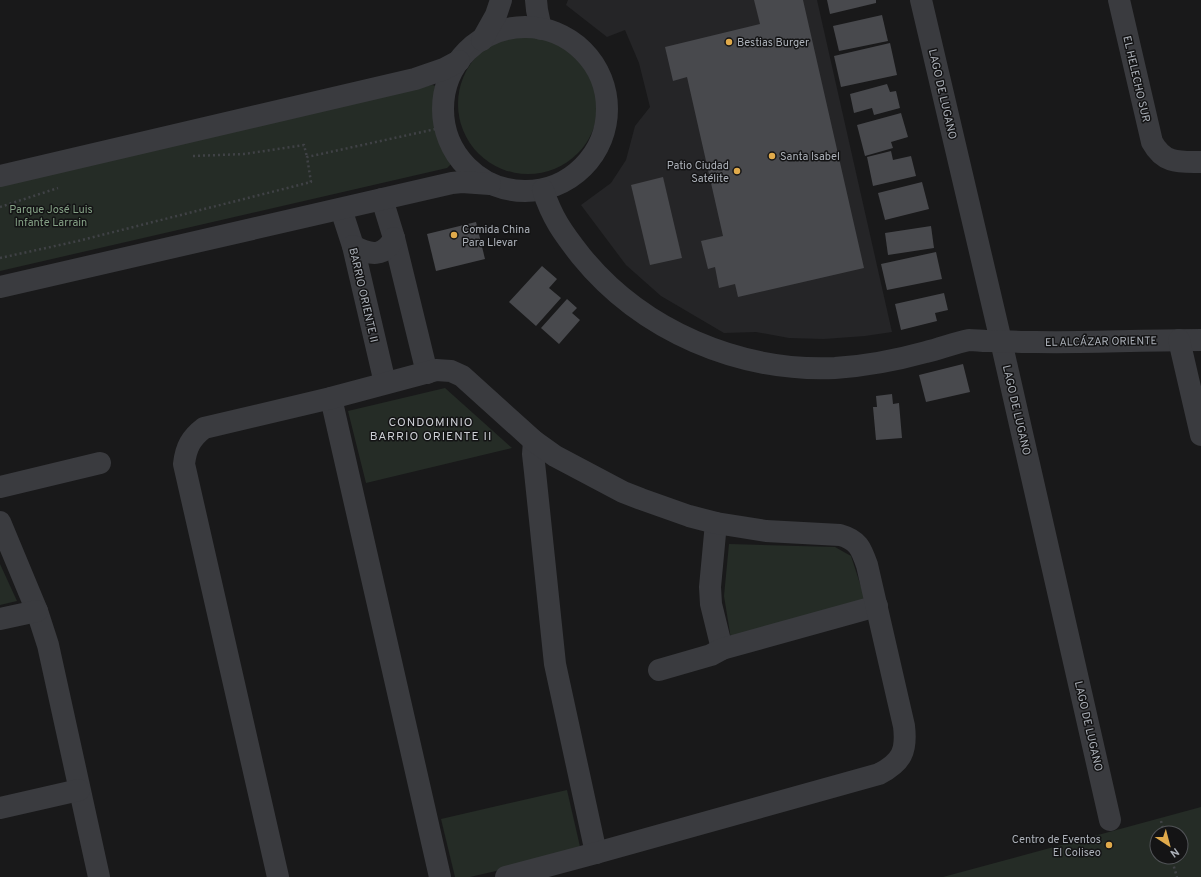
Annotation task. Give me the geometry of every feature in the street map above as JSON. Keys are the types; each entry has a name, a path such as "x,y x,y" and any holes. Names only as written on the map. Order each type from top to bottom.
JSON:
{"street":[{"path":"482,40 496,16 502,0"},
{"path":"536,0 540,29"},
{"name":"LAGO DE LUGANO","path":"921,0 1001,341 1110,820"},
{"name":"EL HELECHO SUR","path":"1119,0 1150,135 1156,150 1162,155 1175,161 1201,162"},
{"path":"0,287 452,183 462,182 490,184 521,191 543,190 558,185 571,178 592,157 600,144 605,130 607,115 607,100 599,72 591,59 568,39 555,33 540,29 510,29 496,33 482,40 470,49 459,61 453,71 445,92 445,127 454,150 461,160 474,174 490,184"},
{"path":"0,176 415,79 444,69 459,61"},
{"name":"EL ALCÁZAR ORIENTE","path":"543,190 548,205 568,240 592,269 610,287 632,305 655,322 681,336 704,346 758,362 786,366 834,368 858,366 924,353 969,340 1036,342 1201,340"},
{"path":"382,199 394,238 426,373"},
{"name":"BARRIO ORIENTE II","path":"341,209 353,246 385,383"},
{"path":"353,246 370,253 379,253 386,250 394,238"},
{"path":"1179,340 1201,435"},
{"path":"278,877 184,464 189,444 204,428 331,398 436,370 451,371 462,376 534,441 555,456 623,492 656,505 716,523 766,531 840,535 847,537 858,544 861,548 867,566 905,731 905,746 901,756 888,770 879,774 506,877"},
{"path":"331,398 440,877"},
{"path":"534,441 533,454 555,664 596,853"},
{"path":"0,487 100,463"},
{"path":"0,522 37,611 48,645 99,877"},
{"path":"716,523 710,587 711,604 722,649"},
{"path":"659,670 711,655 722,649 877,606"},
{"path":"0,620 37,611"},
{"path":"0,808 80,790"}],"path":[{"path":"307,157 445,127"},
{"path":"0,258 78,241 311,182 304,145 244,154 187,156"},
{"path":"0,207 63,186"},
{"path":"1161,821 1162,825"},
{"path":"1173,865 1177,877"}],"shaded area":[{"name":"Patio Ciudad Satélite","path":"568,0 817,0 892,332 865,336 824,339 789,338 756,332 724,333 661,296 626,265 581,205 611,183 626,160 635,126 650,107 639,63 625,30 607,37 566,5"}],"green space":[{"path":"535,34 561,42 582,60 593,77 597,90 597,118 593,131 586,143 572,158 555,169 542,173 521,174 495,166 474,148 463,131 459,118 458,97 466,71 484,50 501,39 514,35"},
{"name":"Parque José Luis Infante Larrain","path":"432,85 439,89 440,92 438,111 439,117 453,158 453,162 447,168 0,271 0,183"},
{"path":"445,388 512,448 366,483 348,411"},
{"path":"729,544 835,547 851,556 866,602 731,639 724,596"},
{"path":"0,564 17,601 0,605"},
{"path":"567,790 581,851 470,877 455,877 441,819"},
{"name":"Centro de Eventos El Coliseo","path":"1201,807 1201,877 943,877"}],"building":[{"name":"Santa Isabel","path":"754,0 803,0 864,268 738,297 735,284 719,288 715,267 708,269 701,241 723,236 687,77 673,81 665,47 760,24"},
{"path":"827,0 876,0 876,3 830,14"},
{"path":"882,15 888,41 839,51 833,26"},
{"path":"890,43 897,75 841,87 834,56"},
{"path":"887,84 890,92 896,91 900,108 874,115 872,108 854,113 850,94"},
{"path":"901,113 908,137 891,142 893,148 865,156 857,125"},
{"path":"891,151 893,160 911,156 916,176 873,186 867,157"},
{"path":"663,177 682,258 650,265 631,185"},
{"path":"922,182 929,209 885,220 878,193"},
{"path":"476,222 485,259 436,271 427,234"},
{"path":"931,226 934,248 888,255 885,233"},
{"path":"936,252 942,279 887,290 881,264"},
{"path":"542,266 557,279 549,288 561,298 536,326 509,302"},
{"path":"944,293 948,310 935,313 937,321 901,330 895,304"},
{"path":"567,299 577,308 572,313 580,320 559,344 541,328"},
{"path":"963,364 970,392 926,402 919,375"},
{"path":"892,394 893,404 899,403 902,438 876,440 873,407 877,407 876,396"}],"place":[{"name":"Bestias Burger","path":"729,42"},
{"name":"Santa Isabel","path":"772,156"},
{"name":"Patio Ciudad Satélite","path":"737,171"},
{"name":"Comida China Para Llevar","path":"454,235"},
{"name":"Centro de Eventos El Coliseo","path":"1109,845"}],"district":[{"name":"CONDOMINIO BARRIO ORIENTE II","path":"431,429"}]}
